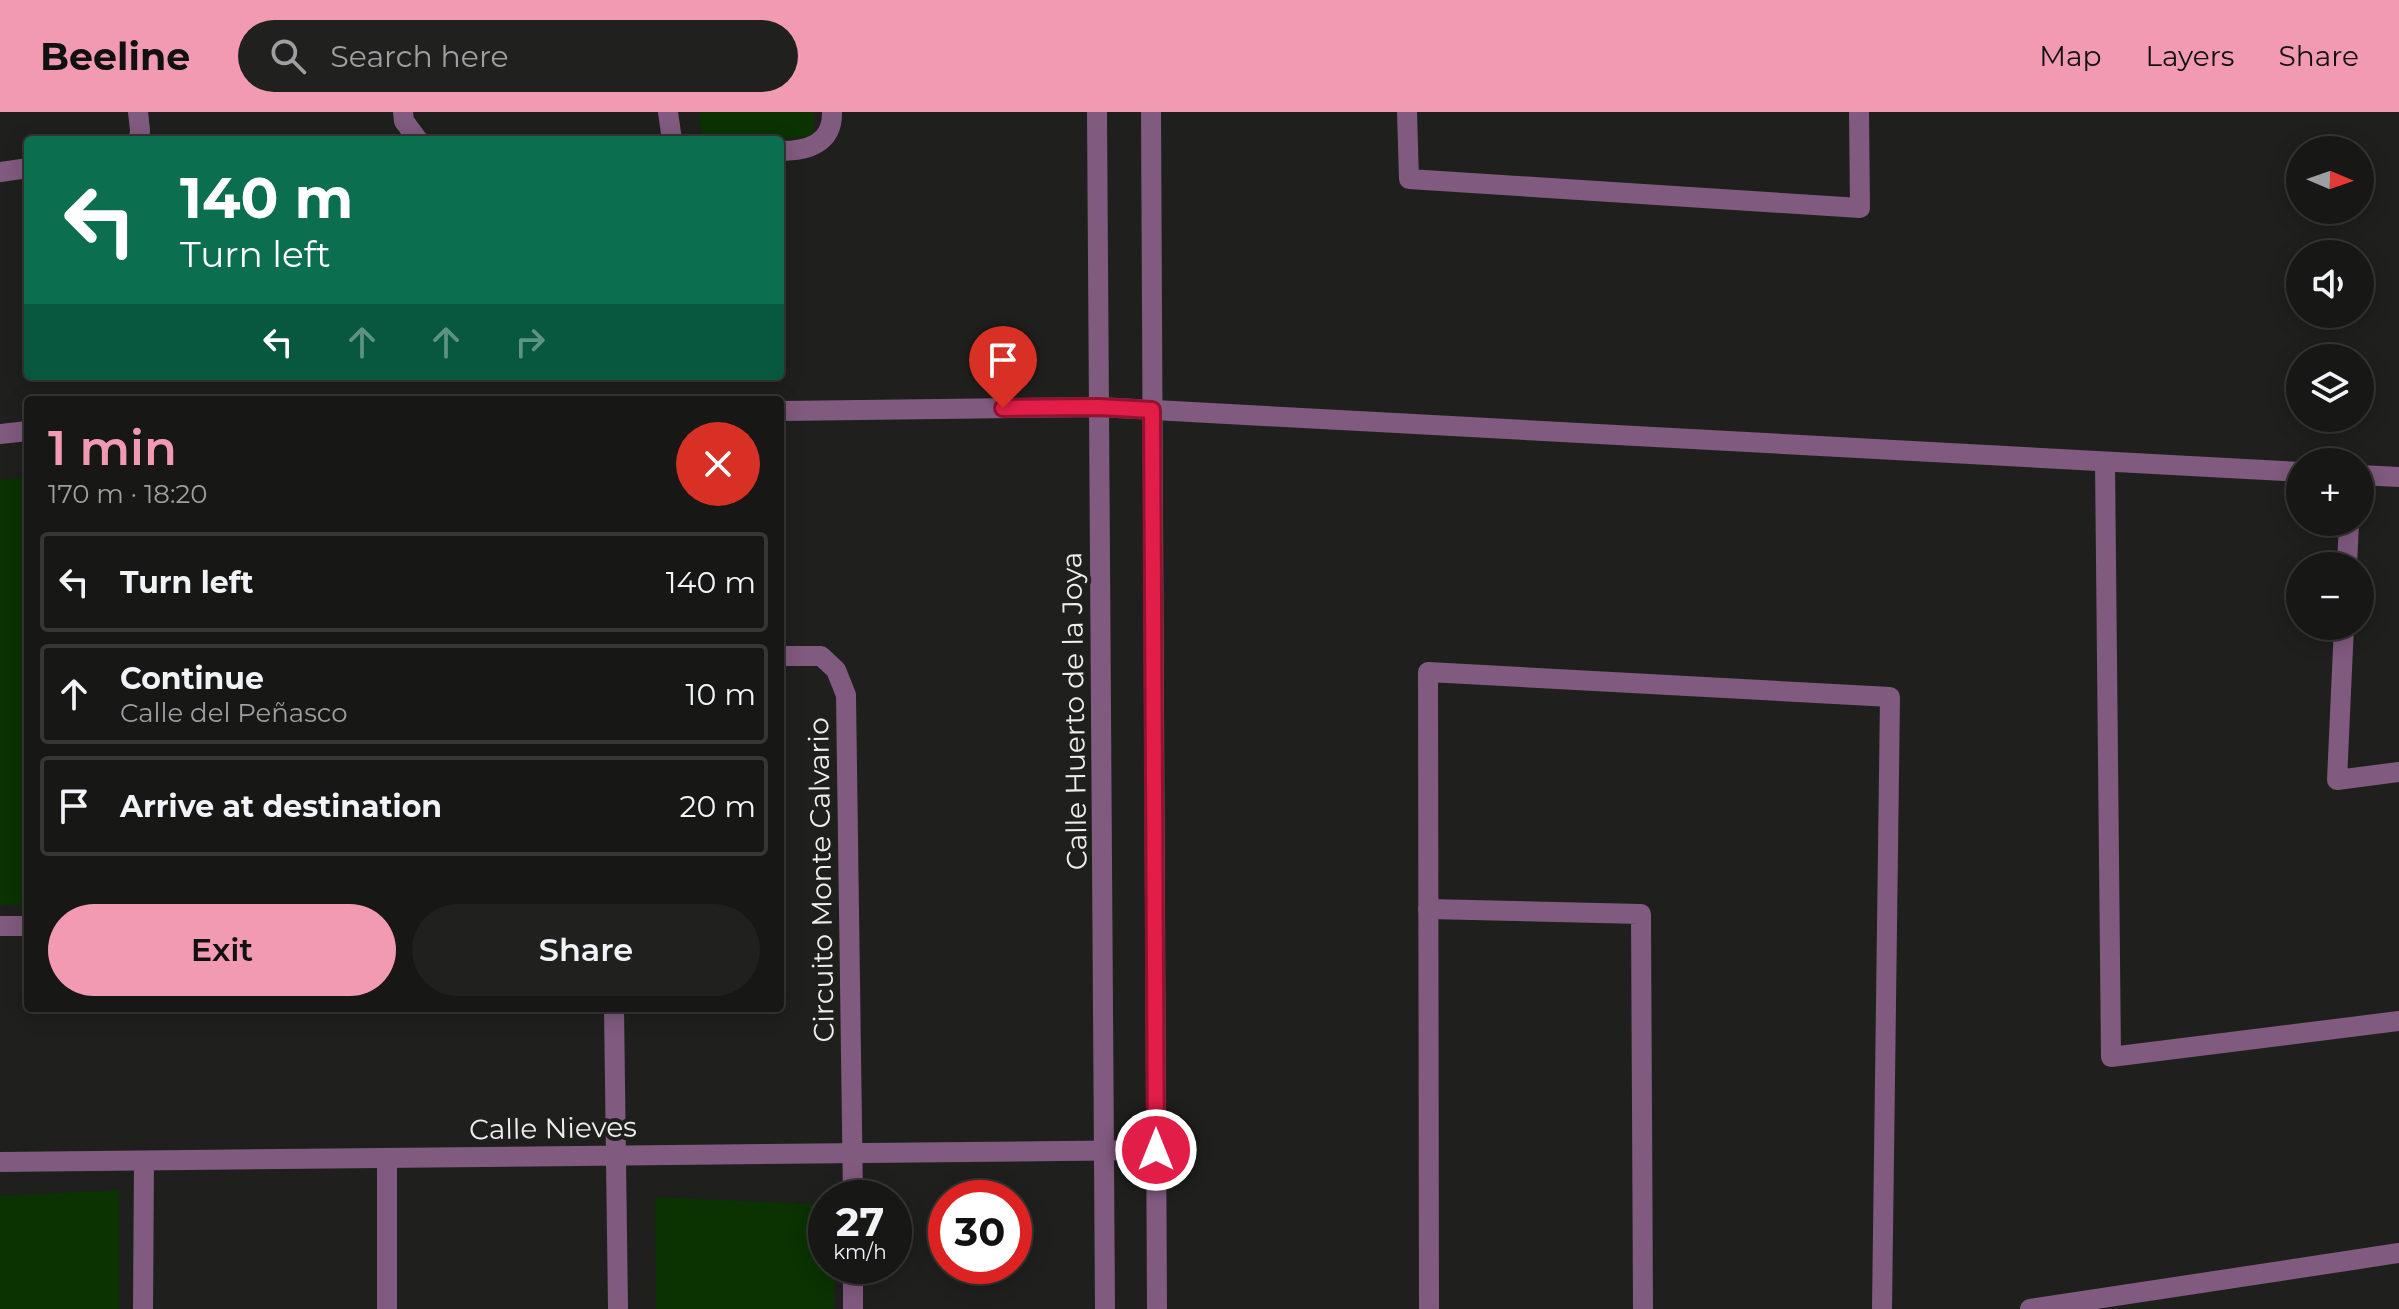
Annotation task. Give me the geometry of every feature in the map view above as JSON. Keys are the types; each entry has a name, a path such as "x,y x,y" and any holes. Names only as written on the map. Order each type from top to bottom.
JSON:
{"street":[{"path":"138,112 139,136"},
{"path":"403,112 404,121 415,136"},
{"path":"668,112 671,136"},
{"path":"784,151 801,151 823,139 832,125 832,112"},
{"name":"Calle Huerto de la Joya","path":"1097,112 1105,1309"},
{"path":"1151,112 1157,1309"},
{"path":"1407,112 1409,179 1860,208 1859,112"},
{"path":"0,172 24,169"},
{"path":"784,411 1099,407 2286,471"},
{"path":"0,434 24,431"},
{"path":"2105,462 2111,1057 2399,1021"},
{"path":"2374,476 2399,477"},
{"path":"2343,640 2337,780 2399,772"},
{"name":"Circuito Monte Calvario","path":"784,656 821,656 836,670 846,695 853,1153"},
{"path":"1429,1309 1428,672 1890,697 1882,1309"},
{"path":"1428,909 1641,914 1643,1309"},
{"path":"0,926 24,926"},
{"path":"614,1012 618,1309"},
{"name":"Calle Nieves","path":"0,1162 1156,1150"},
{"path":"853,1153 853,1180"},
{"path":"387,1158 387,1309"},
{"path":"143,1309 144,1161"},
{"path":"2030,1309 2399,1253"},
{"path":"853,1284 853,1309"}],"green space":[{"path":"699,112 814,112 814,137 702,136"},
{"path":"24,477 24,905 0,905 0,480"},
{"path":"119,1190 119,1309 0,1309 0,1196"},
{"path":"655,1197 808,1204 808,1284 834,1284 834,1309 656,1309"}],"route":[{"path":"1003,408 1152,410 1156,1150"}]}
